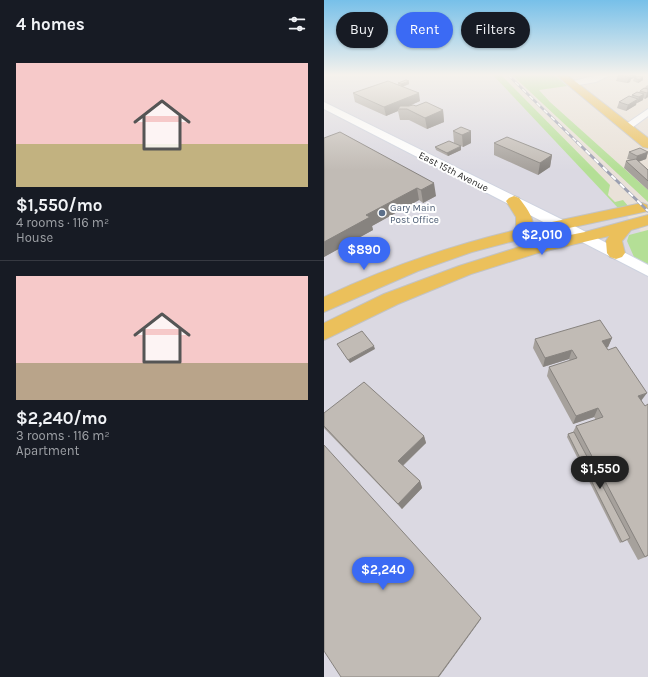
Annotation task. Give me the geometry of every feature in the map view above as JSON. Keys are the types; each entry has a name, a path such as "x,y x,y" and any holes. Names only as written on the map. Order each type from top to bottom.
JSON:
{"main road":[{"path":"600,107 648,144"},
{"path":"514,201 526,219 522,234"},
{"path":"324,332 390,299 419,287 504,257 535,248 585,237 648,207"},
{"path":"616,253 614,241 621,220"},
{"path":"324,305 435,258 522,234 562,225 621,220 648,220"},
{"path":"504,257 535,243 562,225"}],"street":[{"name":"East 15th Avenue","path":"327,107 562,225 648,271"},
{"path":"626,128 648,112"}],"shaded area":[{"path":"324,107 523,107 648,239 648,677 324,677"}],"green space":[{"path":"523,107 532,107 610,185 608,195 615,202 623,200 629,207 619,209"},
{"path":"546,107 555,107 648,190 648,202"},
{"path":"648,230 648,265 634,257 627,241 629,235"}],"building":[{"path":"400,107 436,107 443,110 425,118 407,109 398,109"},
{"path":"461,127 471,131 462,135 453,131"},
{"path":"340,132 434,183 421,190 417,188 366,215 370,217 324,242 324,138"},
{"path":"507,137 552,155 540,163 494,143"},
{"path":"449,141 461,146 447,153 435,147"},
{"path":"640,148 648,152 637,156 629,152"},
{"path":"636,159 648,170 648,181 626,161"},
{"path":"600,320 612,338 602,341 608,350 616,347 647,393 638,396 645,406 648,404 648,555 645,557 576,426 603,417 598,408 576,416 549,367 577,358 572,350 545,358 535,339"},
{"path":"362,331 374,346 348,360 337,344"},
{"path":"364,382 424,436 398,461 420,481 398,504 324,426 324,413"},
{"path":"574,432 630,538 622,542 568,434"},
{"path":"324,445 481,618 438,677 341,677 324,651"}],"railway":[{"path":"541,107 578,143"},
{"path":"577,142 648,211"}],"place":[{"name":"Gary Main Post Office","path":"382,213"}]}
